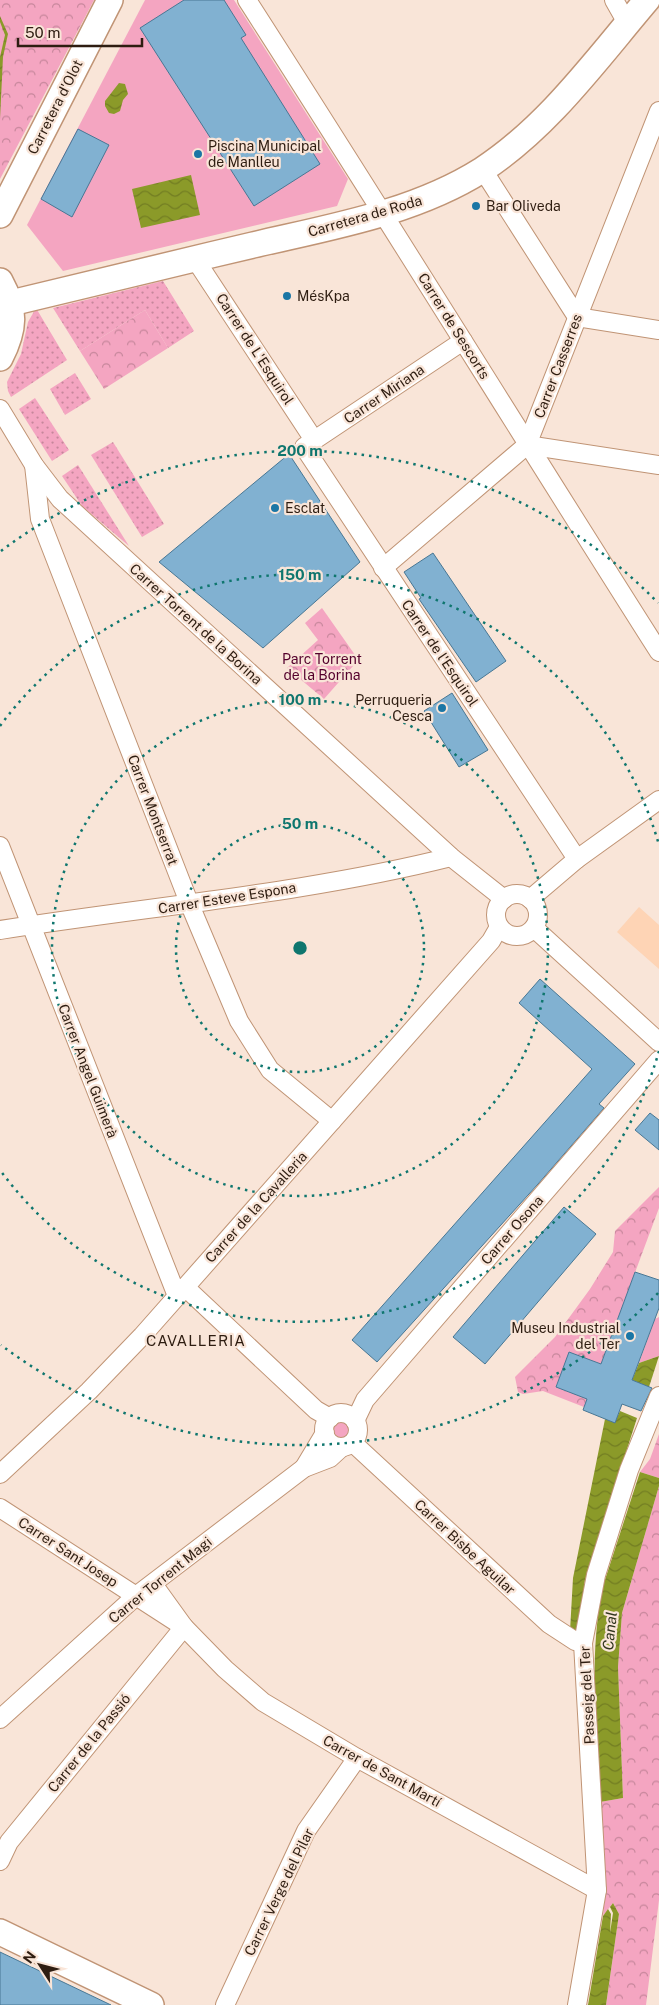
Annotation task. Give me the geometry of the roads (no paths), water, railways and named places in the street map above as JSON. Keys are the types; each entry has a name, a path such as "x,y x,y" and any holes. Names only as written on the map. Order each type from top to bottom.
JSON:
{"street":[{"name":"Carretera d'Olot","path":"0,215 110,0"},
{"name":"Carrer de Sescorts","path":"247,0 373,195 382,213 527,445 659,652"},
{"path":"614,0 627,23"},
{"name":"Carretera de Roda","path":"10,303 382,213 440,194 482,170 520,142 559,104 647,0"},
{"name":"Carrer Casserres","path":"383,568 527,445 659,110"},
{"path":"482,170 577,317 659,330"},
{"name":"Carrer de L'Esquirol","path":"195,259 309,444"},
{"path":"0,281 10,303 12,317 10,340 0,358"},
{"name":"Carrer Miriana","path":"309,444 463,341"},
{"name":"Carrer Torrent de la Borina","path":"0,409 34,466 60,500 451,857 504,899"},
{"name":"Carrer de l'Esquirol","path":"309,444 383,568 577,859"},
{"path":"527,445 659,465"},
{"name":"Carrer Montserrat","path":"34,466 40,519 190,905 239,1021 258,1054 270,1070 332,1122"},
{"path":"530,898 577,859 659,800"},
{"name":"Carrer Angel Guimerà","path":"0,846 181,1292"},
{"name":"Carrer Esteve Espona","path":"0,930 190,905 394,871 451,857"},
{"path":"520,894 530,898 538,909 534,928 523,936 516,937 499,927 496,915 504,899 520,894"},
{"name":"Carrer de la Cavalleria","path":"0,1474 89,1391 181,1292 490,941 499,927"},
{"path":"534,928 659,1042"},
{"name":"Carrer Osona","path":"338,1421 364,1400 659,1060"},
{"path":"181,1292 316,1410 358,1432 347,1445"},
{"name":"Passeig del Ter","path":"577,2005 597,1890 582,1643 596,1575 629,1470 659,1396"},
{"name":"Carrer Bisbe Aguilar","path":"338,1421 330,1443 347,1445 549,1624 575,1641 582,1643"},
{"name":"Carrer Torrent Magi","path":"304,1468 338,1421"},
{"name":"Carrer Torrent Magi","path":"0,1719 136,1596 304,1468 330,1458 347,1445"},
{"name":"Carrer Sant Josep","path":"0,1508 136,1596"},
{"name":"Carrer de Sant Martí","path":"153,1584 184,1627 225,1669 263,1702 357,1758 597,1890"},
{"name":"Carrer de Sant Martí","path":"136,1596 184,1627"},
{"name":"Carrer de la Passió","path":"0,1861 9,1842 184,1627"},
{"name":"Carrer Verge del Pilar","path":"225,2005 306,1831 357,1758"},
{"path":"0,1932 151,2005"}],"water":[{"path":"0,16 8,34 3,57 0,119 0,57 5,35 0,22"},
{"path":"119,83 125,84 128,94 123,100 120,111 114,114 109,113 105,106 105,101"},
{"path":"191,175 200,215 141,228 132,189"},
{"path":"659,1356 649,1387 632,1380 639,1363"},
{"path":"620,1411 637,1418 585,1580 578,1631 570,1631 573,1578 605,1419 615,1422"},
{"name":"Canal","path":"640,1472 659,1478 659,1486 622,1613 618,1667 623,1798 600,1802 595,1722 598,1616 602,1589"},
{"path":"613,1903 619,1914 606,2005 588,2005 603,1916 608,1909 611,1914 610,1933 613,1913 610,1907"}],"place":[{"name":"Piscina Municipal de Manlleu","path":"198,154"},
{"name":"Bar Oliveda","path":"476,206"},
{"name":"MésKpa","path":"287,296"},
{"name":"Esclat","path":"275,508"},
{"name":"Perruqueria Cesca","path":"442,708"},
{"name":"Museu Industrial del Ter","path":"630,1336"}],"district":[{"name":"CAVALLERIA","path":"196,1341"}],"park label":[{"name":"Parc Torrent de la Borina","path":"322,668"}]}
